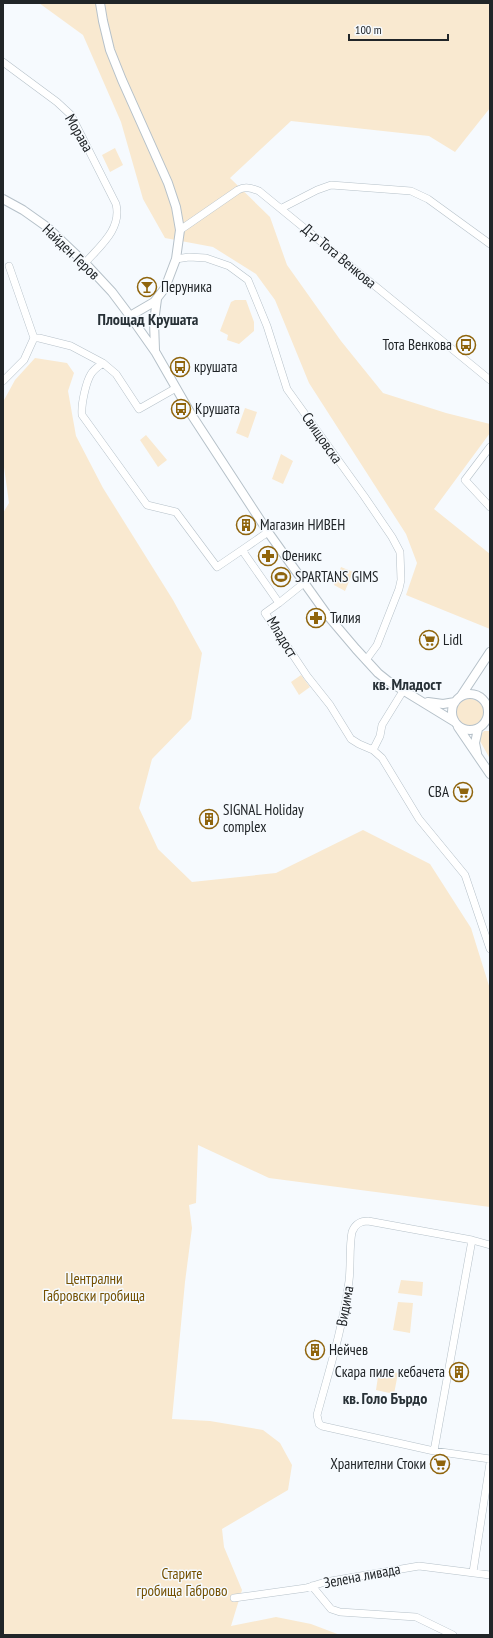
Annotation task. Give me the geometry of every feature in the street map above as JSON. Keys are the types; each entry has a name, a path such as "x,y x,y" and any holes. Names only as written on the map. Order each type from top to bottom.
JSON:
{"street":[{"path":"100,3 110,50 168,183 176,207 180,230 176,258 165,288 157,299 130,316 156,353 176,388 268,532 328,616 366,660 378,672 403,691 467,730 484,726"},
{"name":"Морава","path":"3,62 57,102 71,115 116,204 117,215 113,229 85,263"},
{"path":"282,208 330,185 412,191 428,199 490,244"},
{"name":"Д-р Тота Венкова","path":"180,230 243,187 252,188 259,191 282,208 490,380"},
{"name":"Найден Геров","path":"3,199 23,210 47,227 85,263 112,292 130,316"},
{"name":"Свищовска","path":"176,258 206,258 229,266 248,280 267,326 287,389 364,496 392,537 400,552 401,580 399,589 377,645 366,660"},
{"path":"3,381 24,360 34,338 10,266"},
{"path":"156,353 154,322 157,299"},
{"path":"34,338 71,346 103,363 116,374 139,408 176,388"},
{"path":"103,363 90,375 82,404 82,415 147,505 176,512 217,567 268,532"},
{"path":"490,447 465,480 490,507"},
{"name":"Младост","path":"242,550 279,603 265,613 307,676 330,706 351,739 373,750 382,758 419,819 464,875 490,949"},
{"path":"279,603 304,583"},
{"path":"490,652 461,696 455,702 452,710 456,723 490,774"},
{"path":"476,673 476,688 486,703 489,712 488,718 475,743 478,755"},
{"path":"373,750 380,736 382,725 403,691"},
{"path":"461,696 472,694 486,703"},
{"path":"423,702 444,704 455,702"},
{"name":"Видима","path":"472,1240 368,1221 359,1222 356,1225 352,1232 349,1280 340,1331 318,1415 319,1424 322,1426 434,1451 490,1459"},
{"path":"434,1451 472,1240 490,1245"},
{"path":"474,1572 490,1463"},
{"name":"Зелена ливада","path":"234,1598 312,1586 325,1582 383,1571 418,1566 490,1575"},
{"path":"312,1586 331,1609 340,1612 416,1617 453,1635"}],"green space":[{"path":"39,3 490,3 490,108 455,152 429,136 291,121 230,178 270,217 287,265 341,341 383,393 446,413 490,424 490,433 434,509 490,554 490,629 406,595 417,563 406,534 309,383 275,300 256,274 213,247 165,238 143,199 121,122 83,35"},
{"path":"115,148 123,165 110,172 102,155"},
{"path":"235,300 246,300 254,322 254,331 239,344 227,340 228,335 220,331 231,302"},
{"path":"35,358 67,363 74,373 68,391 76,436 103,488 173,600 202,653 191,719 152,759 139,808 158,849 192,882 276,873 363,830 430,864 471,928 490,989 490,1207 269,1178 198,1145 196,1203 189,1205 192,1228 185,1282 172,1419 210,1421 263,1430 280,1443 292,1465 288,1490 222,1529 224,1547 242,1590 231,1626 276,1617 311,1624 340,1635 3,1635 3,513 9,503 3,460 3,402 15,380"},
{"path":"245,408 257,412 248,438 236,433"},
{"path":"146,435 167,460 158,467 140,440"},
{"path":"281,454 293,461 283,484 272,479"},
{"path":"341,567 353,572 345,591 334,585"},
{"path":"301,675 310,687 299,695 291,682"},
{"path":"470,699 480,703 484,713 480,723 470,727 460,723 456,713 460,703"},
{"path":"484,731 490,731 490,759 480,741 481,734"},
{"path":"401,1280 423,1282 422,1296 398,1293"},
{"path":"398,1302 413,1303 410,1333 393,1330"},
{"path":"379,1370 398,1373 394,1394 376,1390"}],"place":[{"name":"Перуника","path":"147,287"},
{"name":"Тота Венкова","path":"466,345"},
{"name":"крушата","path":"180,367"},
{"name":"Крушата","path":"181,409"},
{"name":"Магазин НИВЕН","path":"246,525"},
{"name":"Феникс","path":"268,556"},
{"name":"SPARTANS GIMS","path":"281,577"},
{"name":"Тилия","path":"316,618"},
{"name":"Lidl","path":"429,640"},
{"name":"CBA","path":"463,792"},
{"name":"SIGNAL Holiday complex","path":"209,819"},
{"name":"Нейчев","path":"315,1350"},
{"name":"Скара пиле кебачета","path":"459,1372"},
{"name":"Хранителни Стоки","path":"440,1464"}],"district":[{"name":"Площад Крушата","path":"148,319"},
{"name":"кв. Младост","path":"407,684"},
{"name":"кв. Голо Бърдо","path":"385,1398"}],"park label":[{"name":"Централни Габровски гробища","path":"94,1288"},
{"name":"Старите гробища Габрово","path":"182,1582"}]}
